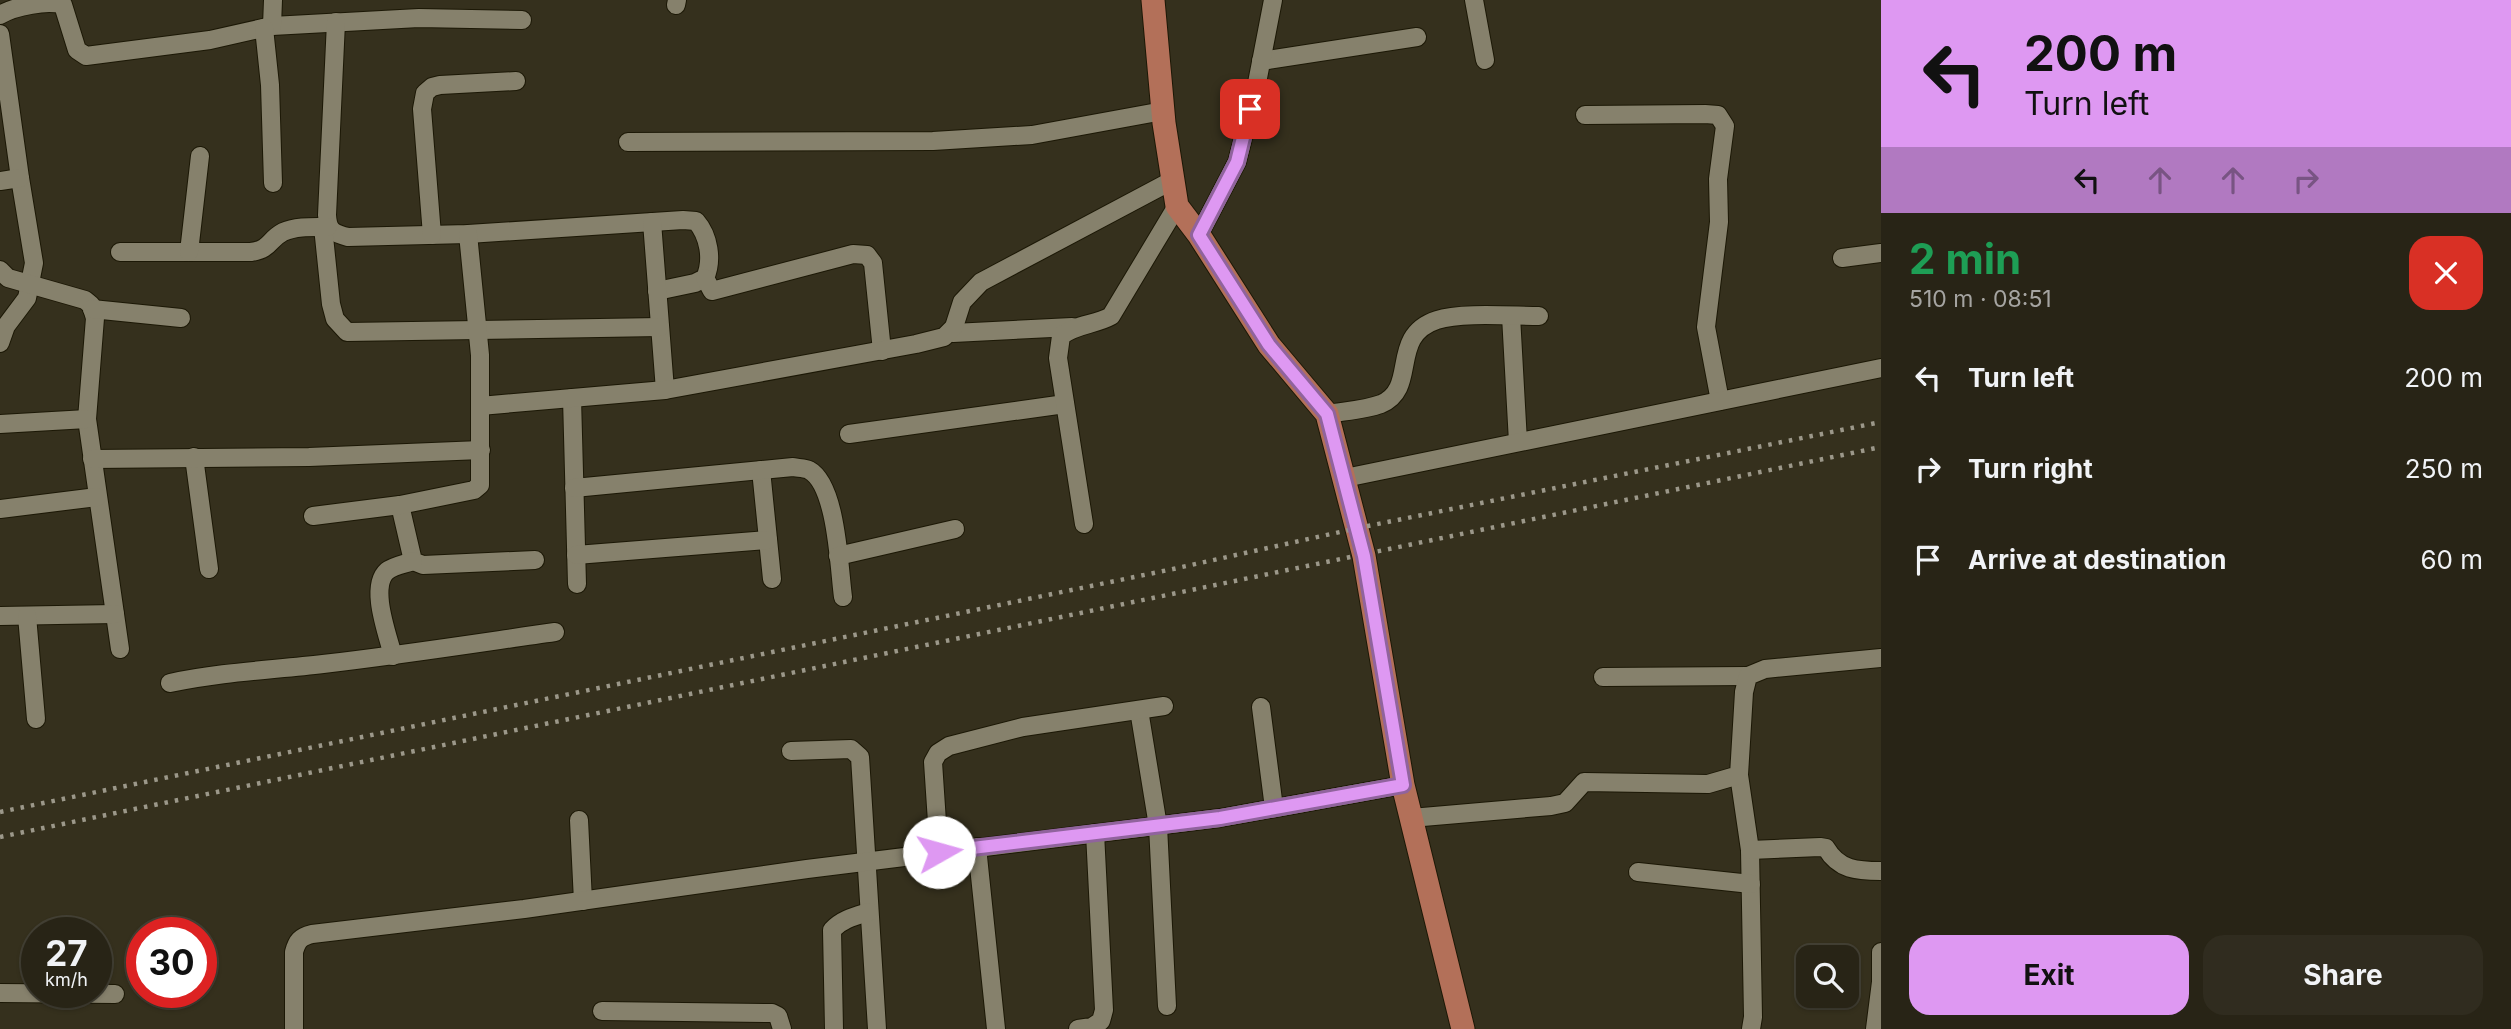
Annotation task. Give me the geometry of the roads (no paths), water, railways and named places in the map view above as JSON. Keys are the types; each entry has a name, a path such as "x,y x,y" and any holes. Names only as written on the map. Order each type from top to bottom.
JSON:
{"main road":[{"path":"1153,0 1163,111 1177,206 1199,235 1269,345 1327,414 1364,556 1403,785 1463,1029"}],"street":[{"path":"273,0 268,27 273,183"},
{"path":"400,0 401,19"},
{"path":"1199,235 1237,162 1273,0"},
{"path":"1474,0 1485,60"},
{"path":"0,15 9,9 58,1 63,5 77,50 86,56 210,40 268,27 401,19 522,20"},
{"path":"336,22 325,227 331,304 335,319 347,332 660,327"},
{"path":"0,34 5,100 34,263 27,298 6,326 0,343"},
{"path":"1261,61 1417,37"},
{"path":"432,235 422,109 425,93 440,85 516,81"},
{"path":"628,142 946,140 1032,135 1163,111"},
{"path":"1585,115 1718,115 1725,126 1718,179 1719,222 1706,327 1720,401"},
{"path":"189,252 200,156"},
{"path":"0,181 20,178"},
{"path":"950,332 962,302 982,282 1173,180"},
{"path":"480,406 665,390 882,351 950,332 1072,327 1100,322 1111,316 1177,206"},
{"path":"120,252 262,251 285,231 298,228 325,227 348,237 468,234 696,221 703,229 710,257 705,278 712,292 853,254 867,255 873,263 882,351"},
{"path":"652,222 665,390"},
{"path":"313,516 400,505 474,490 480,485 480,355 468,234"},
{"path":"1842,258 1881,253"},
{"path":"0,270 8,278 91,304 95,318 87,419 120,649"},
{"path":"657,290 695,283 705,278"},
{"path":"92,309 181,318"},
{"path":"1511,316 1518,442"},
{"path":"1327,414 1382,404 1398,390 1409,340 1436,320 1457,317 1539,316"},
{"path":"1072,327 1061,336 1058,358 1084,524"},
{"path":"1345,478 1881,368"},
{"path":"572,398 577,584"},
{"path":"849,434 1065,404"},
{"path":"0,424 87,419"},
{"path":"92,459 309,457 481,450"},
{"path":"194,457 209,569"},
{"path":"574,488 793,467 809,470 823,485 833,517 843,597"},
{"path":"761,470 772,579"},
{"path":"0,509 97,497"},
{"path":"400,505 413,561"},
{"path":"838,556 955,529"},
{"path":"576,555 768,540"},
{"path":"393,656 379,598 382,579 388,570 413,561 424,565 535,561"},
{"path":"0,616 115,614"},
{"path":"27,616 36,719"},
{"path":"170,683 213,674 393,656 555,632"},
{"path":"1603,677 1748,676 1765,668 1881,658"},
{"path":"1748,676 1744,692 1739,775 1750,850 1751,1029"},
{"path":"939,852 933,762 938,753 949,746 1023,727 1164,706"},
{"path":"1261,708 1274,808"},
{"path":"1139,710 1158,826 1167,1006"},
{"path":"791,751 851,749 860,757 877,1029"},
{"path":"1411,818 1551,806 1565,803 1584,782 1708,785 1739,775"},
{"path":"294,1029 295,952 297,942 303,936 977,847 1220,818 1403,785"},
{"path":"579,820 583,901"},
{"path":"1078,1029 1093,1027 1101,1021 1104,1010 1095,833"},
{"path":"977,847 996,1029"},
{"path":"1750,850 1820,847 1826,848 1833,860 1842,866 1881,871"},
{"path":"1638,872 1751,884"},
{"path":"834,1029 832,930 847,919 869,912"},
{"path":"1875,1029 1881,982 1881,952"},
{"path":"0,993 115,994"},
{"path":"602,1011 668,1020 772,1013 778,1016 782,1029"}],"railway":[{"path":"0,812 1173,569 1358,528 1881,422"},
{"path":"0,837 1881,447"}]}
